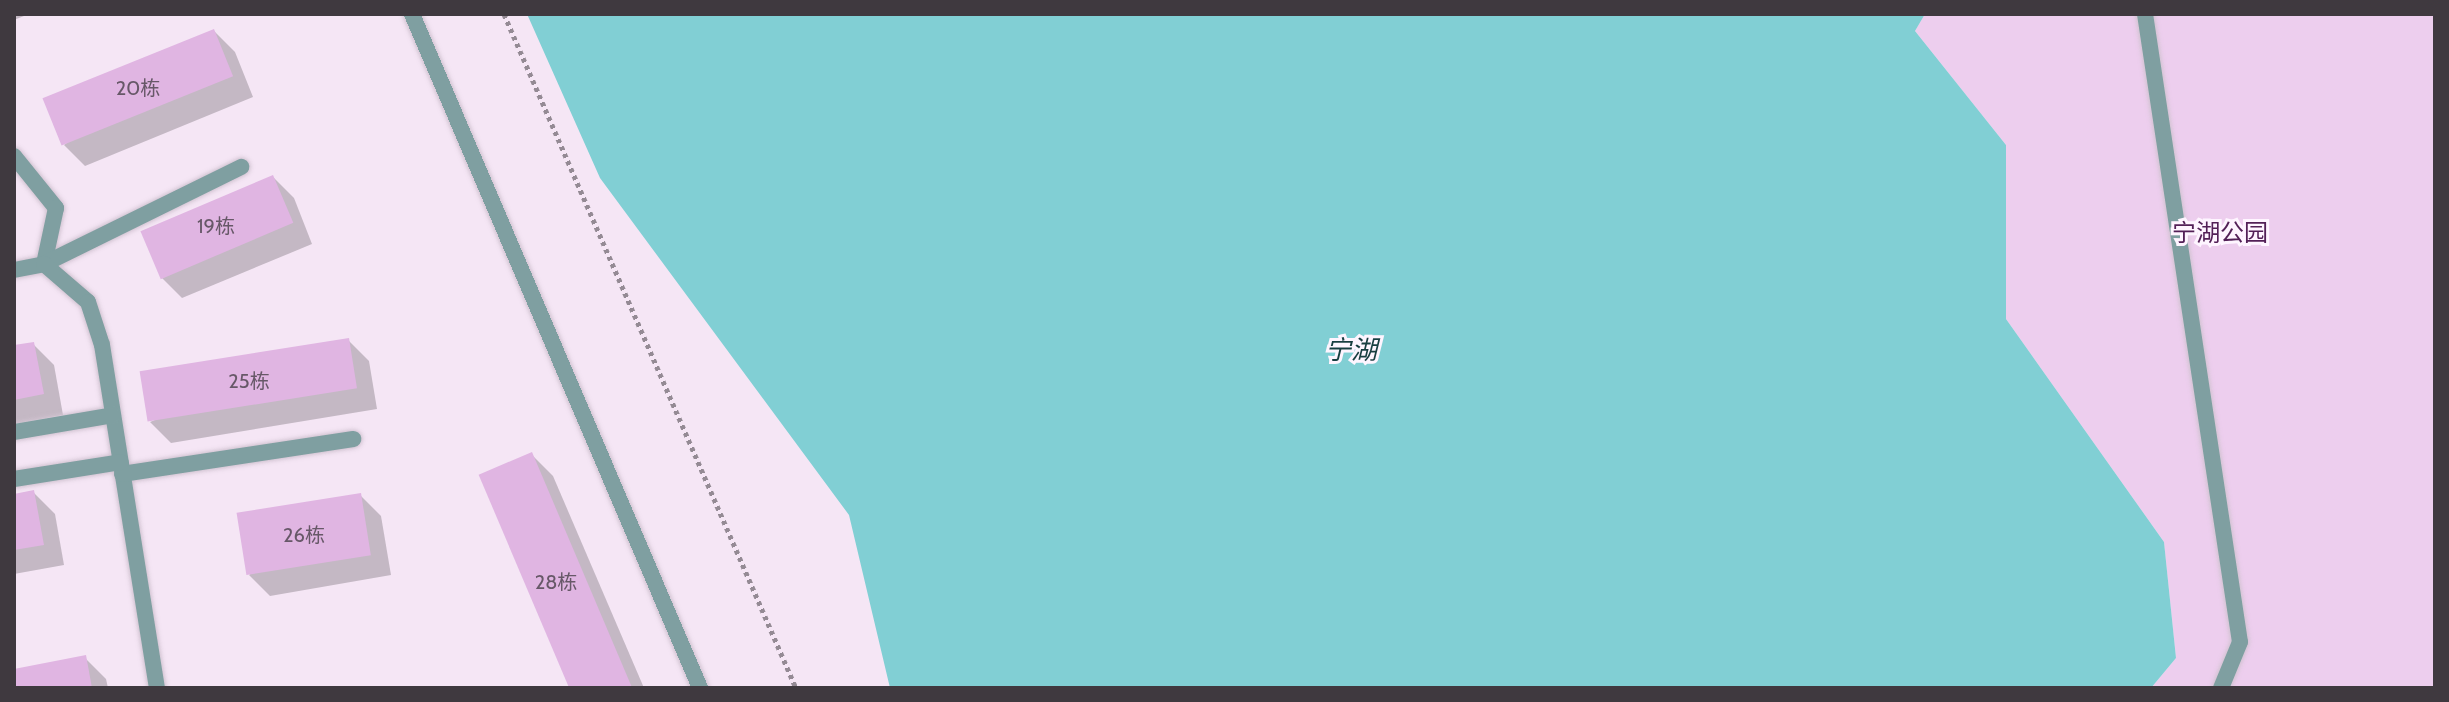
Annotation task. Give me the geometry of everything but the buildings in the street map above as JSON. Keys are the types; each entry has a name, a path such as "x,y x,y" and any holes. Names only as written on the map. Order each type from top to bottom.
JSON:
{"street":[{"path":"412,14 700,688"},
{"path":"2145,14 2240,642 2221,688"},
{"path":"14,156 56,208 44,264"},
{"path":"14,270 44,264 241,167"},
{"path":"44,264 88,302 102,345 157,688"},
{"path":"14,432 113,415"},
{"path":"14,479 353,439"}],"path":[{"path":"504,14 796,688"}],"green space":[{"name":"宁湖公园","path":"1925,14 2435,14 2435,688 2151,688 2176,658 2164,542 2006,319 2006,145 1915,31"}],"water":[{"name":"宁湖","path":"527,14 1925,14 1915,31 2006,145 2006,319 2164,542 2176,658 2151,688 890,688 849,515 600,178"}]}
